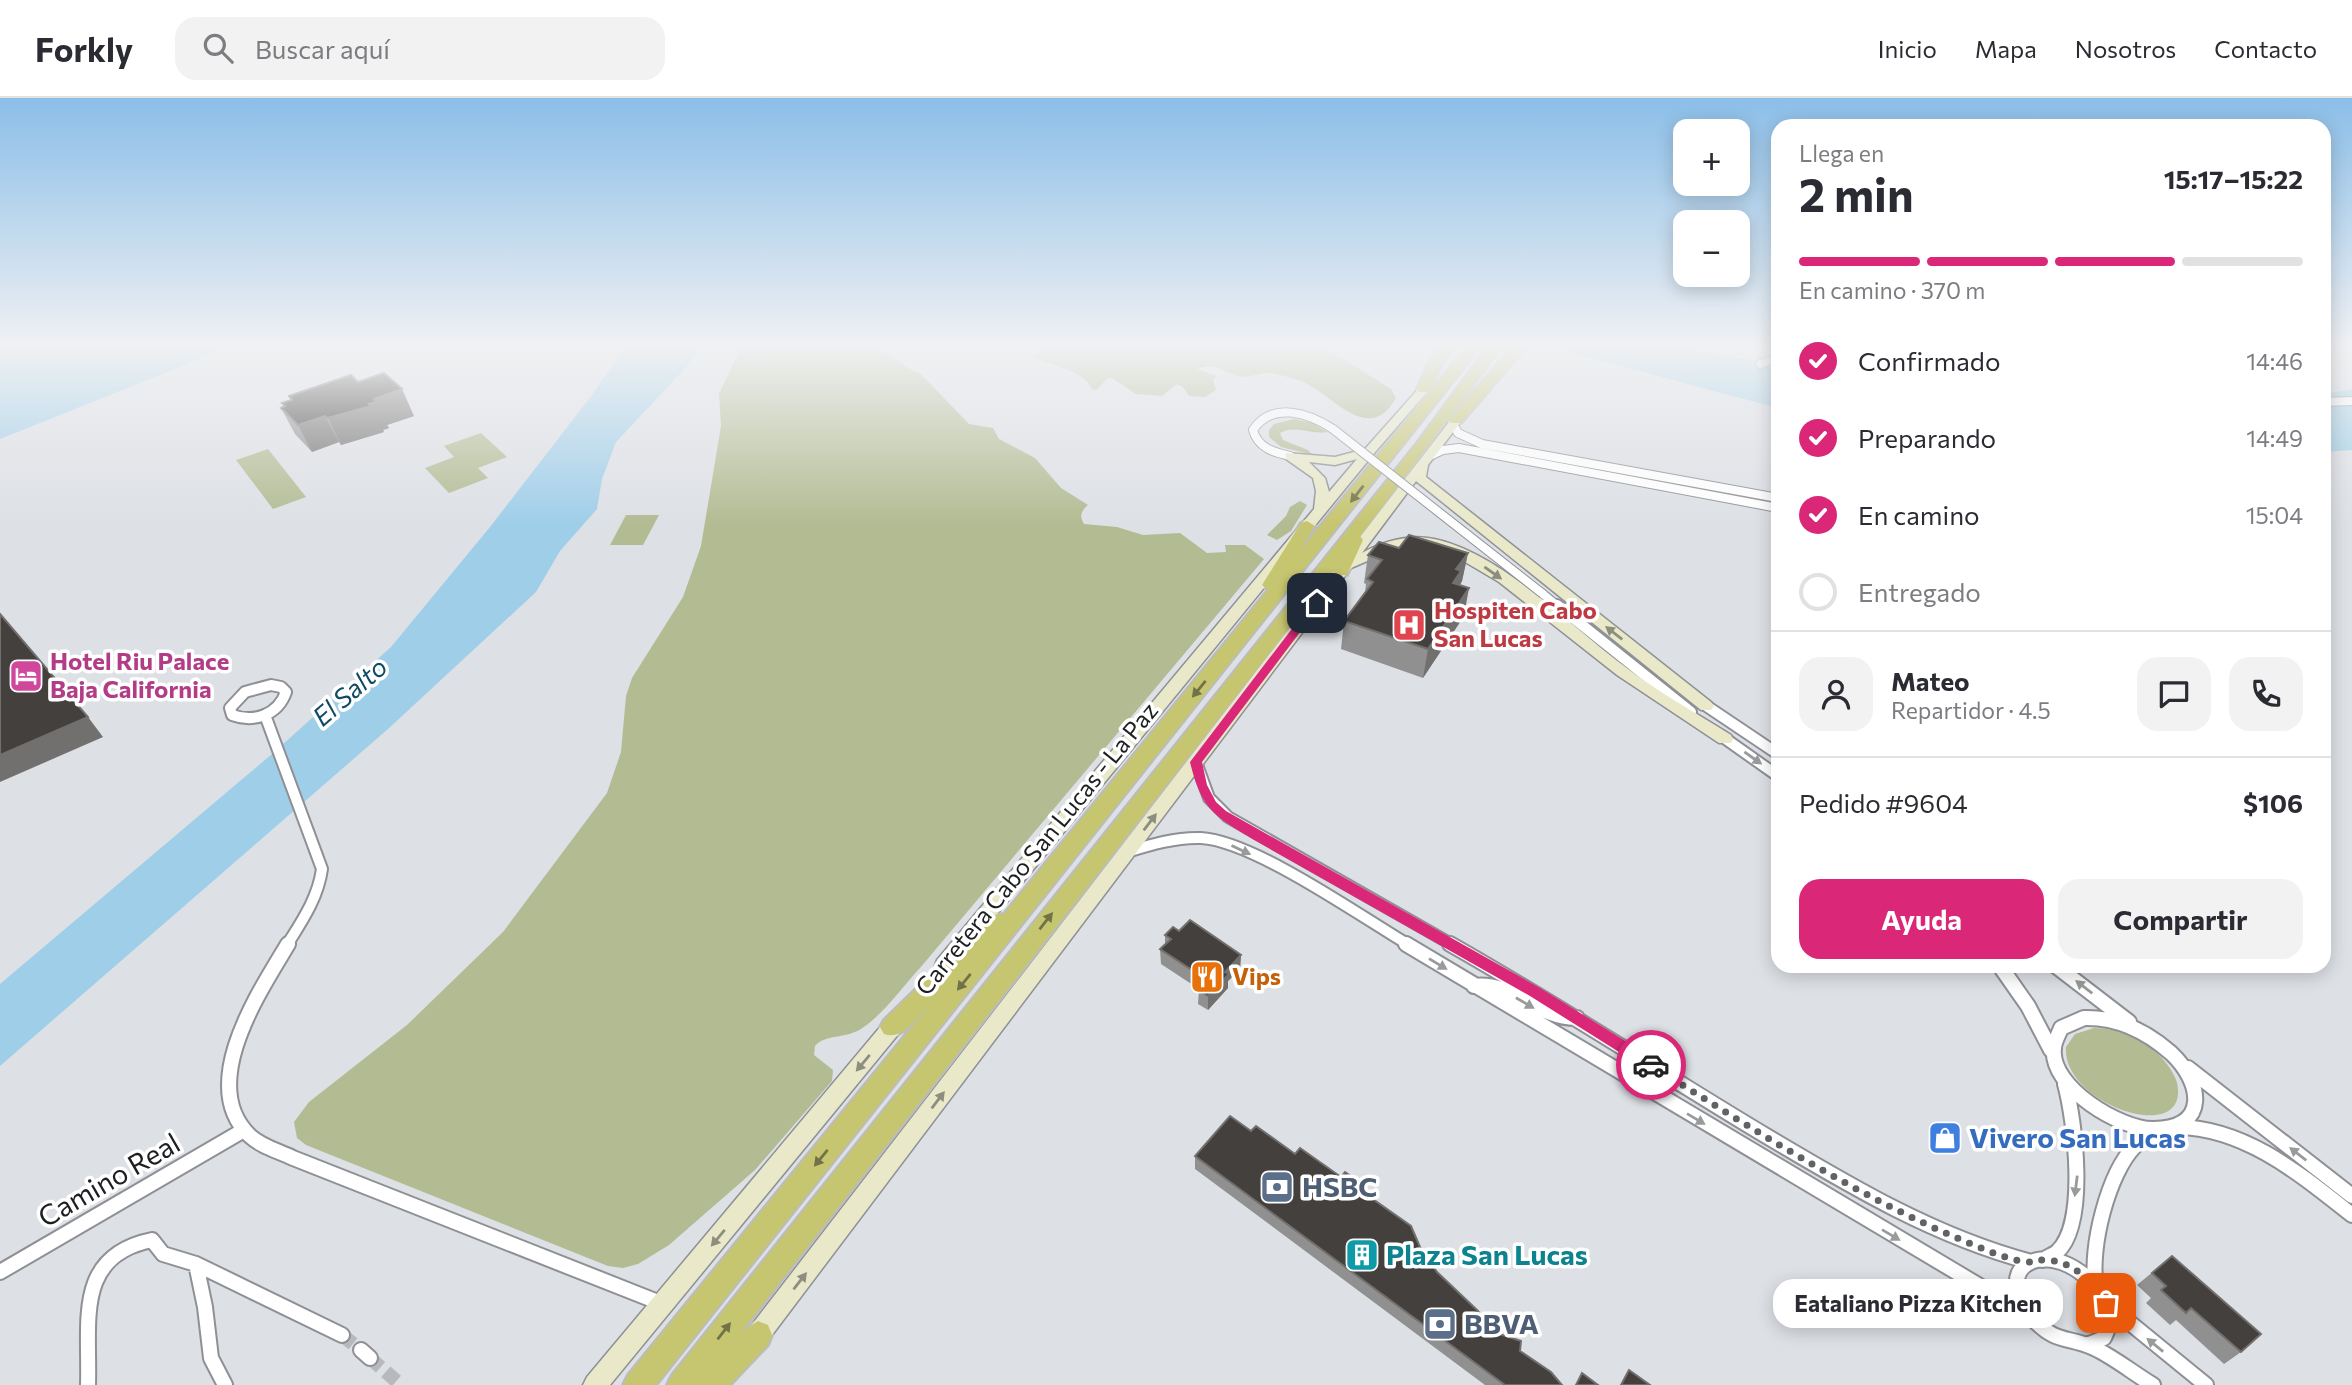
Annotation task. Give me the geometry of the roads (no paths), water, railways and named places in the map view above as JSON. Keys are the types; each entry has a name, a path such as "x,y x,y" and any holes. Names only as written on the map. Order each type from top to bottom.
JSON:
{"highway":[{"name":"Carretera Cabo San Lucas - La Paz","path":"638,1385 1068,854 1426,405"},
{"name":"Carretera Cabo San Lucas - La Paz","path":"682,1385 1422,446 1450,405"},
{"path":"1455,422 1456,405"},
{"path":"1455,422 1470,405"},
{"path":"1341,571 1367,513"},
{"path":"1227,654 1312,519"},
{"path":"892,1027 1068,854"},
{"path":"710,1385 758,1335"}],"main road":[{"path":"595,1385 1371,448 1410,405"},
{"path":"720,1385 1455,422"},
{"path":"1290,456 1335,461 1359,455 1371,448"},
{"path":"1290,456 1312,470 1323,485 1312,519"},
{"path":"1425,461 1420,478 1429,487 1706,706"},
{"path":"1341,571 1370,552 1402,542 1433,543 1457,551 1508,583 1624,673 1725,739"}],"street":[{"path":"1290,456 1270,450 1258,441 1253,430 1259,421 1279,413 1299,412 1314,416 1725,739 1771,771"},
{"path":"1455,422 1458,433 1482,444 1697,488 1771,506"},
{"path":"1425,461 1443,450 1459,448 1697,488 1771,497"},
{"path":"1622,656 1706,706 1771,749"},
{"path":"271,685 281,687 286,692 284,700 265,715 240,718 232,715 230,708 245,692 271,685"},
{"path":"265,715 322,869 316,894 246,1015 234,1049 231,1091 235,1111 244,1130 257,1141 293,1158 663,1304"},
{"path":"1196,762 1206,795 1222,814 1577,1018 1700,1096 1874,1200 1985,1250 2074,1269 2206,1385"},
{"path":"1127,852 1188,839 1203,838 1231,845 1350,910 2030,1316 2056,1338 2087,1345 2153,1385"},
{"path":"2005,973 2035,1018 2069,1094 2075,1122 2077,1177 2065,1241 2057,1254 2037,1261 2018,1273 2017,1293 2030,1316"},
{"path":"2065,973 2173,1054 2204,1082 2352,1196"},
{"path":"1474,986 1494,986 1551,1016 1577,1018"},
{"path":"2151,1037 2111,1020 2076,1020 2063,1026 2055,1036 2053,1045 2057,1066 2079,1096 2102,1113 2139,1128 2203,1128 2253,1147 2292,1170 2352,1216"},
{"path":"2087,1345 2104,1338 2108,1332 2110,1314 2093,1275 2094,1256 2120,1170 2137,1143 2189,1119 2197,1101 2191,1077 2173,1054"},
{"name":"Camino Real","path":"0,1272 244,1130"},
{"path":"88,1385 91,1299 96,1275 108,1259 128,1245 152,1240 163,1254 196,1265 342,1335"},
{"path":"196,1265 205,1308 208,1344 217,1377 225,1385"}],"water":[{"path":"0,405 85,405 0,439"},
{"name":"El Salto","path":"584,405 651,405 616,442 602,479 597,509 560,551 536,592 388,729 0,1066 0,984 272,754 391,647 490,527"},
{"path":"2331,405 2352,405 2352,450 2331,452"}],"tunnel":[{"path":"342,1335 361,1350"},
{"path":"370,1358 401,1385"}],"place":[{"name":"Hospiten Cabo San Lucas","path":"1409,625"},
{"name":"Hotel Riu Palace Baja California","path":"26,676"},
{"name":"Vips","path":"1207,977"},
{"name":"Vivero San Lucas","path":"1945,1138"},
{"name":"HSBC","path":"1277,1187"},
{"name":"Plaza San Lucas","path":"1362,1255"},
{"name":"Eataliano Pizza Kitchen","path":"2106,1303"},
{"name":"BBVA","path":"1440,1324"}]}
